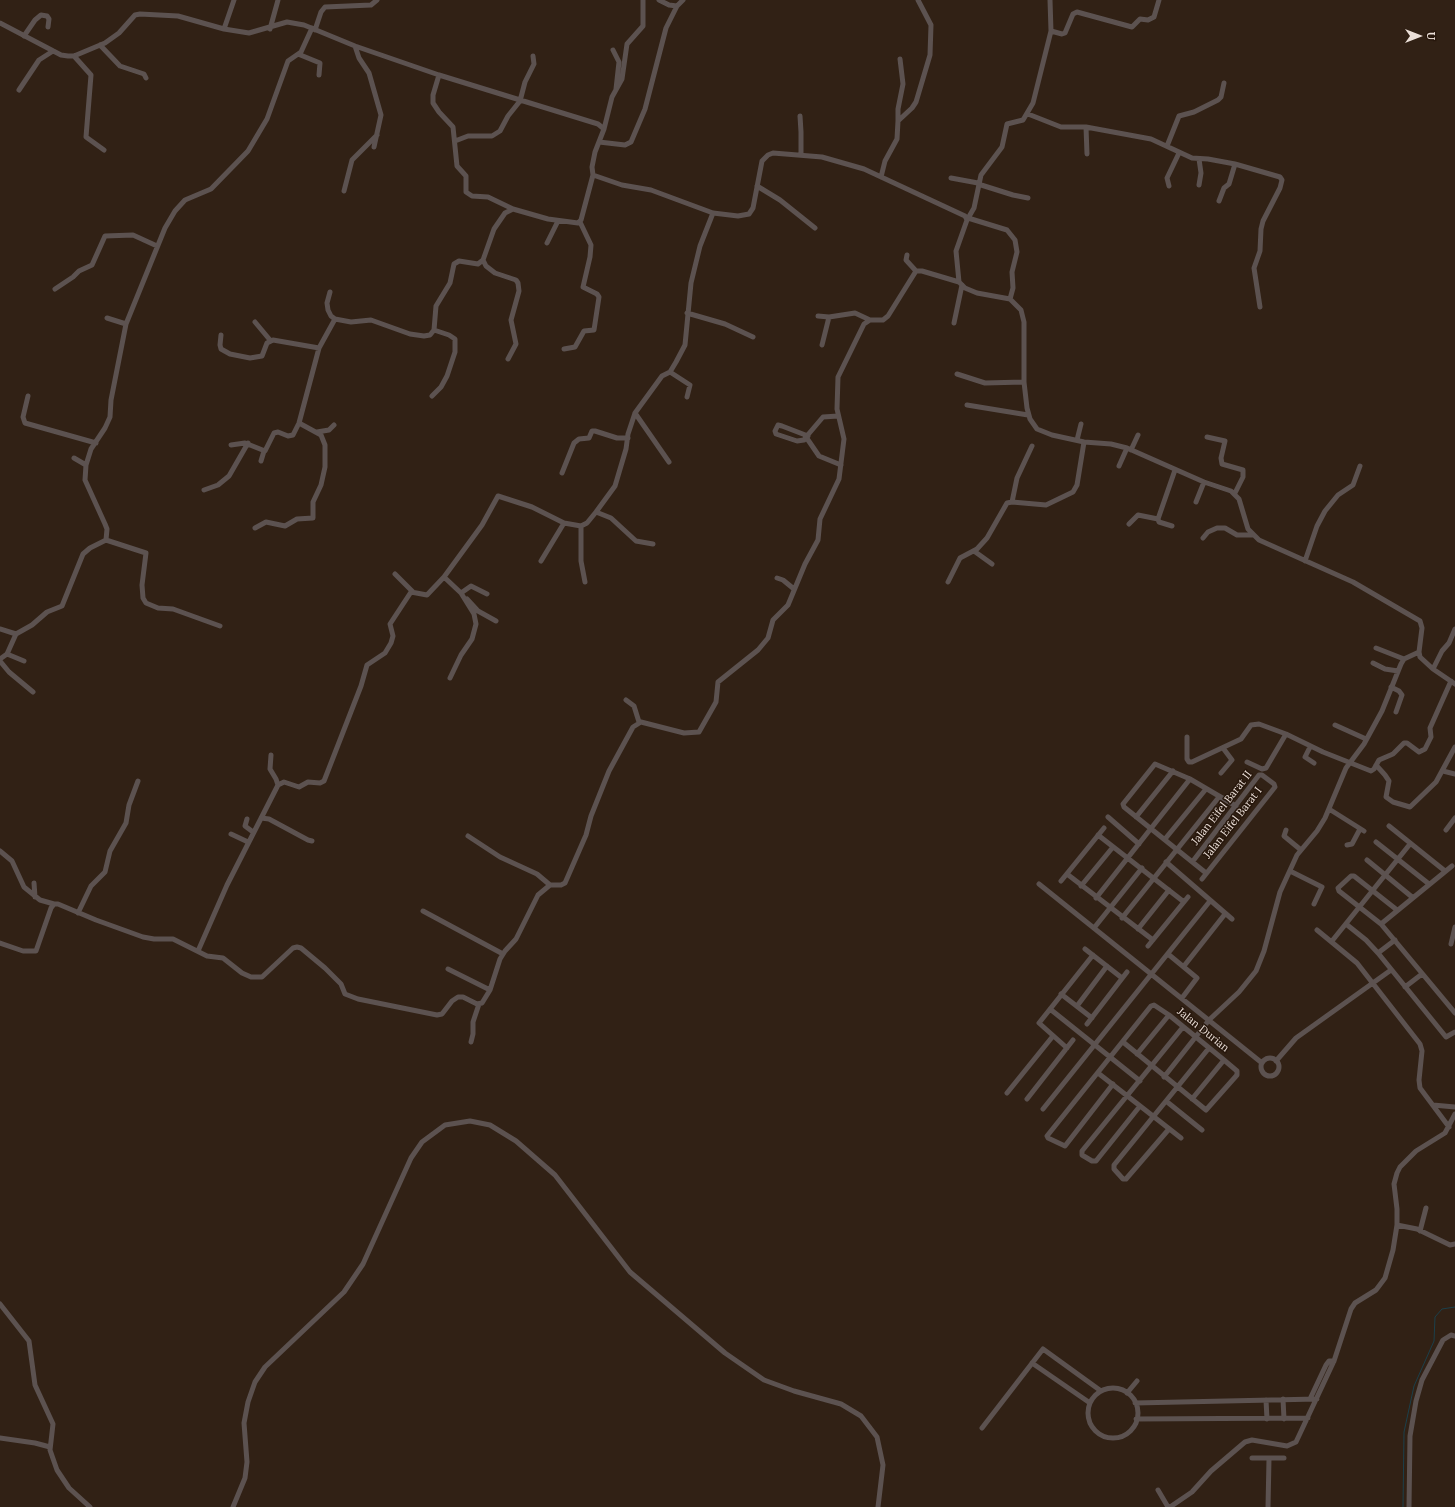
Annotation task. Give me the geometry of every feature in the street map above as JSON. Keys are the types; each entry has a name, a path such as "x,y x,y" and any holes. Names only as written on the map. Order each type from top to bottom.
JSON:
{"street":[{"path":"224,29 234,0"},
{"path":"270,29 278,0"},
{"path":"106,540 107,529 85,480 86,465 92,449 105,428 111,414 111,400 126,324 167,224 182,203 193,195 210,189 248,151 267,119 288,61 302,50 325,7 371,4 377,0"},
{"path":"564,349 575,346 584,331 594,330 599,297 597,294 583,287 583,281 590,257 591,245 580,222 593,175 592,167 612,97 622,79 627,44 643,26 643,0"},
{"path":"659,0 669,5 676,6"},
{"path":"599,142 625,145 631,142 645,109 666,28 676,6 683,0"},
{"path":"898,121 912,108 916,102 930,55 931,25 918,0"},
{"path":"954,323 960,284 956,252 968,219 974,208 978,184 986,166 996,156 1002,147 1008,122 1020,122 1028,114 1036,95 1042,64 1051,31 1050,0"},
{"path":"1051,31 1062,34 1065,33 1073,14 1077,12 1132,27 1140,19 1148,20 1154,18 1159,0"},
{"path":"0,23 61,55 74,56 100,45 119,33 128,22 140,14 178,16 224,29 250,33 270,29 287,22 314,29 355,46 439,75 592,122 604,129"},
{"path":"24,36 35,20 41,15 47,16 49,19 48,27"},
{"path":"100,45 120,66 144,74 146,78"},
{"path":"355,46 359,58 367,69 381,115 374,147"},
{"path":"613,50 619,62 620,68 616,92"},
{"path":"19,90 39,60 53,51"},
{"path":"298,54 320,63 319,75"},
{"path":"74,56 91,75 86,137 104,150"},
{"path":"456,140 492,136 497,134 520,101 525,82 534,64 533,56"},
{"path":"881,177 885,160 897,139 898,109 903,84 900,59"},
{"path":"439,75 433,95 433,103 439,112 451,123 456,140 457,166 466,176 467,181 464,188 468,195 488,197 513,209 558,221 575,223 580,222"},
{"path":"1167,146 1179,116 1194,112 1218,100 1221,97 1224,83"},
{"path":"1028,114 1061,127 1086,127 1151,139 1188,157 1235,164 1280,177 1282,180 1276,198 1263,221 1260,251 1254,268 1260,307"},
{"path":"800,116 801,155"},
{"path":"1086,127 1087,154"},
{"path":"344,191 352,160 377,134"},
{"path":"1169,186 1167,178 1179,152"},
{"path":"593,175 622,185 651,190 713,213 738,216 749,214 753,208 762,161 768,155 780,153 841,161 962,213 968,219 1007,230 1016,240 1017,252 1012,272 1013,288 1010,299"},
{"path":"1199,159 1201,173 1199,185"},
{"path":"1219,201 1224,188 1228,184 1235,164"},
{"path":"951,178 978,184 1018,197 1028,198"},
{"path":"757,186 780,200 815,228"},
{"path":"330,292 327,302 328,310 330,316 335,319 351,322 372,320 418,336 430,335 434,330 436,306 450,283 454,264 459,261 478,264 483,260 494,229 500,218 513,209"},
{"path":"395,574 413,592 427,595 444,577 478,531 498,496 532,507 564,523 581,526 587,523 618,481 635,413 662,376 670,372 685,345 687,313 696,261 706,229 713,213"},
{"path":"547,243 558,221"},
{"path":"55,289 79,271 92,265 105,236 133,235 157,246"},
{"path":"907,255 906,260 916,271 922,271 960,284 986,295 1010,299 1021,310 1024,317 1024,382 1028,416 1034,426 1044,433 1084,442 1112,444 1129,449 1175,470 1235,493 1242,506 1247,525 1252,535 1259,540 1353,582 1420,621 1422,628 1418,652 1423,662 1453,682 1430,728 1431,737 1425,749 1419,752 1408,743 1404,743 1393,754 1379,760 1374,769 1369,771 1286,734 1255,723 1250,726 1241,740 1188,762 1187,737"},
{"path":"483,260 486,266 492,271 518,283 519,292 511,320 516,344 508,359"},
{"path":"818,316 829,317 855,313 870,320 880,321 888,316 916,271"},
{"path":"687,313 725,324 753,337"},
{"path":"822,345 829,317"},
{"path":"107,318 126,324"},
{"path":"261,461 264,451 268,448 274,433 278,432 292,436 299,423 320,348 335,319"},
{"path":"639,722 684,733 695,733 701,730 708,714 716,702 718,682 753,655 768,639 773,620 788,605 794,589 818,540 820,519 837,484 841,465 844,434 838,416 838,377 864,324 870,320"},
{"path":"255,322 270,340 320,348"},
{"path":"432,396 441,387 447,376 455,352 454,339 449,335 434,330"},
{"path":"221,335 221,349 230,354 250,358 262,356 270,340"},
{"path":"670,372 690,385 687,397"},
{"path":"957,374 985,383 1024,382"},
{"path":"28,396 23,417 25,423 96,443"},
{"path":"967,406 1028,416"},
{"path":"635,413 670,462"},
{"path":"838,416 823,417 807,437 804,440 797,441 776,434 775,431 778,425 807,437 819,456 841,465"},
{"path":"255,528 266,522 285,526 297,520 313,518 313,502 323,479 326,459 324,439 317,432 299,423"},
{"path":"1077,440 1081,424"},
{"path":"317,432 329,430 334,425"},
{"path":"562,473 574,443 578,439 589,438 592,431 595,430 617,438 628,438"},
{"path":"1119,466 1138,435"},
{"path":"1207,437 1225,441 1221,458 1222,464 1243,470 1243,477 1235,493"},
{"path":"231,445 239,442 248,443 264,451"},
{"path":"948,582 960,558 974,551 989,535 1005,505 1012,502 1046,505 1073,492 1077,485 1084,442"},
{"path":"204,490 218,485 229,476 248,443"},
{"path":"1012,502 1017,478 1032,446"},
{"path":"74,458 86,465"},
{"path":"1305,561 1317,526 1325,511 1338,495 1353,485 1360,466"},
{"path":"1158,519 1175,470"},
{"path":"1196,502 1204,482"},
{"path":"596,512 611,518 636,541 653,544"},
{"path":"1129,524 1138,515 1158,519 1160,522 1172,526"},
{"path":"541,561 564,523"},
{"path":"581,526 581,561 584,582"},
{"path":"1203,538 1208,532 1217,528 1225,528 1237,535 1252,535"},
{"path":"33,692 22,684 0,660 7,654 16,634 32,625 47,612 62,606 82,555 90,548 106,540 146,553 142,585 143,598 146,603 158,608 173,609 220,626"},
{"path":"974,551 992,564"},
{"path":"444,577 478,611 496,621"},
{"path":"777,578 783,580 794,589"},
{"path":"462,594 471,586 487,594"},
{"path":"198,951 216,908 278,785 284,782 299,787 308,782 320,783 324,781 361,686 367,665 386,652 393,637 390,624 413,592"},
{"path":"450,678 476,629 475,617 462,594"},
{"path":"0,629 16,634"},
{"path":"1433,669 1442,651 1450,643 1455,629"},
{"path":"1376,648 1404,659"},
{"path":"1164,1077 1209,1020 1239,992 1256,971 1272,925 1279,897 1297,855 1317,831 1329,809 1350,762 1366,739 1382,711 1404,659 1418,652"},
{"path":"7,654 24,661"},
{"path":"1373,663 1385,669 1398,671"},
{"path":"1391,687 1399,691 1402,695 1396,712"},
{"path":"626,700 634,706 639,722"},
{"path":"471,1042 473,1034 472,1024 479,1004 484,1001 490,990 503,954 516,939 538,895 550,885 561,885 565,883 586,835 591,816 609,771 619,750 633,727 639,722"},
{"path":"1335,725 1366,739"},
{"path":"1247,762 1262,769 1266,768 1286,734"},
{"path":"1310,746 1305,757 1314,763"},
{"path":"1376,765 1385,774 1389,782 1386,797 1409,807 1412,806 1424,792 1433,785 1443,771 1446,761 1455,747"},
{"path":"1221,773 1232,760 1223,748"},
{"path":"272,755 270,769 278,785"},
{"path":"1206,873 1123,805 1155,764 1190,779 1236,806"},
{"path":"1136,817 1173,771"},
{"path":"1443,771 1455,774"},
{"name":"Jalan Eifel Barat II","path":"1193,861 1259,775 1269,779"},
{"path":"1096,898 1190,779"},
{"name":"Jalan Eifel Barat I","path":"1202,879 1275,787 1269,779"},
{"path":"78,913 92,886 105,872 110,851 126,823 129,805 138,781"},
{"path":"1165,839 1206,788"},
{"path":"1122,918 1219,797"},
{"path":"1329,809 1362,830 1352,844 1347,845"},
{"path":"1108,817 1139,844"},
{"path":"262,818 269,819 312,841"},
{"path":"1446,830 1455,818"},
{"path":"247,819 245,826 253,832"},
{"path":"1389,826 1444,871"},
{"path":"1061,881 1104,828"},
{"path":"1286,830 1284,836 1301,850"},
{"path":"231,834 248,842"},
{"path":"1098,835 1184,902"},
{"path":"468,836 500,857 537,874 550,885"},
{"path":"1376,842 1429,884"},
{"path":"1332,941 1410,844"},
{"path":"1081,886 1113,847"},
{"path":"0,851 10,859 22,884 42,901 63,905 78,913 143,937 154,939 173,939 207,956 223,958 242,973 258,978 262,977 293,948 297,947 301,948 325,968 341,984 346,994 358,999 437,1015 442,1014 452,1001 458,997 466,998 479,1004"},
{"path":"1367,860 1412,897"},
{"path":"1166,862 1232,919"},
{"path":"1380,924 1452,866"},
{"path":"1094,928 1142,868"},
{"path":"1290,871 1322,887 1314,904"},
{"path":"1067,874 1122,918 1153,940"},
{"path":"1397,910 1353,875 1338,887 1339,891 1380,924 1395,940 1455,1013"},
{"path":"34,883 36,897"},
{"path":"1039,884 1262,1063"},
{"path":"1138,930 1169,890"},
{"path":"1148,946 1188,897"},
{"path":"1043,1109 1210,901"},
{"path":"0,944 23,951 36,951 49,912 54,904"},
{"path":"423,911 503,954"},
{"path":"1184,966 1225,914"},
{"path":"1346,924 1366,940 1378,953 1446,1037 1455,1032"},
{"path":"1451,944 1455,927"},
{"path":"1317,930 1357,963 1420,1044 1422,1056 1419,1084 1423,1094 1449,1127"},
{"path":"1378,953 1395,940"},
{"path":"1085,949 1122,978"},
{"path":"1168,954 1198,978 1182,998"},
{"path":"1067,1048 1038,1024 1093,955"},
{"path":"1077,1006 1107,966"},
{"path":"448,969 490,990"},
{"path":"1276,1061 1296,1038 1374,984 1391,970"},
{"path":"1087,1024 1127,972"},
{"path":"1406,987 1422,974"},
{"path":"1061,994 1092,1018"},
{"name":"Jalan Durian","path":"1123,1042 1154,1005 1169,1015 1238,1073 1208,1110 1192,1099"},
{"path":"1050,1009 1140,1081"},
{"path":"1137,1054 1169,1015"},
{"path":"1140,1106 1096,1161 1092,1161 1082,1154 1082,1151 1183,1027"},
{"path":"1007,1093 1053,1036"},
{"path":"1027,1099 1073,1040"},
{"path":"1113,1084 1065,1146 1048,1138 1048,1136 1123,1042 1192,1099 1224,1060"},
{"path":"1169,1128 1126,1179 1123,1179 1114,1169 1114,1165 1209,1048"},
{"path":"1262,1063 1270,1059 1276,1061"},
{"path":"1262,1063 1262,1072 1270,1076 1274,1075 1278,1070 1276,1061"},
{"path":"1098,1073 1181,1138"},
{"path":"1166,1101 1202,1130"},
{"path":"1433,1105 1455,1107"},
{"path":"1158,1490 1169,1507 1192,1492 1211,1470 1245,1442 1252,1440 1287,1446 1292,1445 1299,1436 1317,1400 1334,1361 1351,1309 1355,1303 1376,1290 1383,1283 1393,1250 1397,1225 1394,1184 1400,1167 1416,1151 1442,1136 1449,1127 1455,1114"},
{"path":"233,1507 245,1478 247,1462 244,1423 248,1402 255,1382 265,1367 344,1292 363,1264 411,1158 422,1142 445,1125 470,1121 490,1125 516,1141 555,1175 630,1272 725,1353 764,1380 794,1391 841,1404 861,1416 877,1437 883,1465 878,1507"},
{"path":"1420,1231 1426,1208"},
{"path":"1397,1225 1420,1231 1450,1245 1455,1244"},
{"path":"0,1304 29,1341 35,1385 53,1424 50,1447 51,1454 62,1479 69,1488 90,1507"},
{"path":"1409,1507 1410,1436 1416,1401 1432,1360 1443,1340 1453,1336"},
{"path":"982,1428 1044,1349 1101,1391"},
{"path":"1310,1399 1326,1365 1329,1361 1334,1361"},
{"path":"1032,1363 1090,1403"},
{"path":"1127,1393 1137,1381"},
{"path":"1116,1389 1127,1393 1135,1403 1136,1419 1133,1426 1125,1434 1113,1438 1105,1436 1098,1433 1090,1423 1088,1415 1090,1403 1101,1391 1116,1389"},
{"path":"1266,1400 1267,1419"},
{"path":"1283,1400 1284,1419"},
{"path":"1135,1403 1317,1400"},
{"path":"1136,1419 1308,1418"},
{"path":"0,1438 11,1441 35,1442 50,1447"},
{"path":"1252,1458 1284,1458"},
{"path":"1268,1507 1269,1459"}],"waterway":[{"path":"1403,1507 1404,1432 1414,1386 1434,1341 1435,1317 1442,1309 1455,1307"}]}
